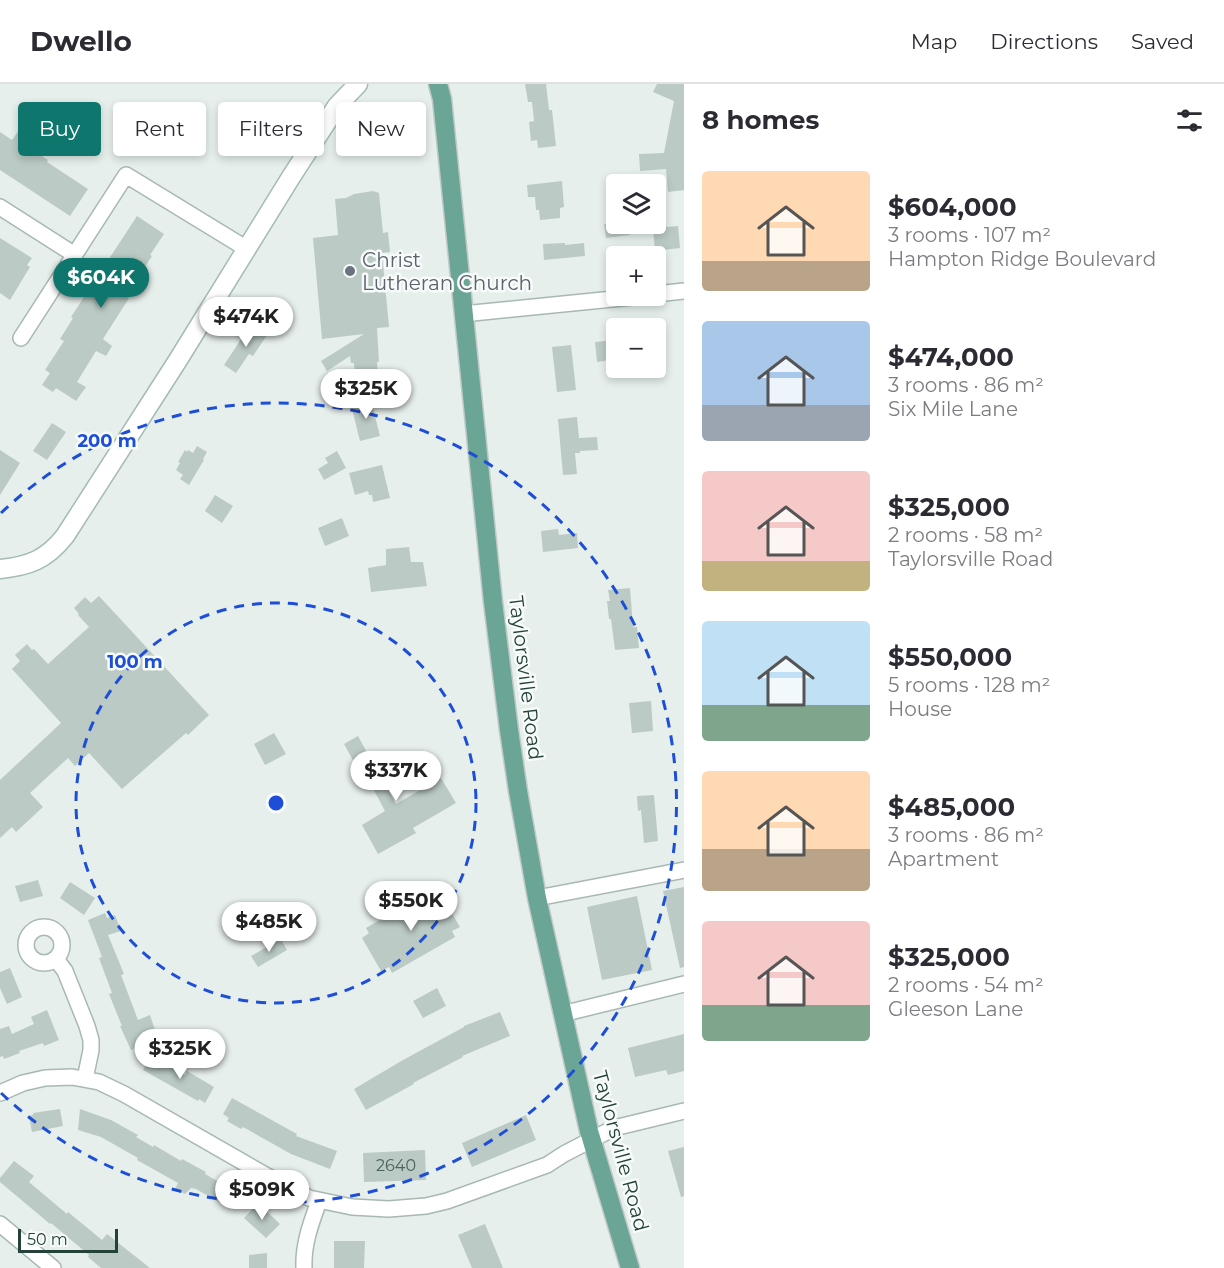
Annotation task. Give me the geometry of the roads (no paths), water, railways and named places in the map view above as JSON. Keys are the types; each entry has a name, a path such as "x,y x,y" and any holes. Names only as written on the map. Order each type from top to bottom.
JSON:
{"main road":[{"name":"Taylorsville Road","path":"438,84 442,99 493,602 520,800 537,898 591,1140 630,1268"}],"street":[{"path":"0,569 21,566 40,559 65,536 337,106 358,84"},
{"path":"21,338 126,176 247,249"},
{"path":"0,207 75,255"},
{"path":"666,293 684,291"},
{"path":"463,314 606,300"},
{"path":"537,898 684,870"},
{"path":"56,959 64,971 91,1040 92,1050 85,1079"},
{"path":"562,1014 684,984"},
{"path":"0,1093 23,1083 45,1078 72,1077 99,1082 309,1198 352,1206 389,1209 447,1201 547,1165 614,1128 684,1111"},
{"path":"304,1268 305,1245 319,1201"},
{"path":"0,1224 53,1268"}],"place":[{"name":"Christ Lutheran Church","path":"350,271"}]}
